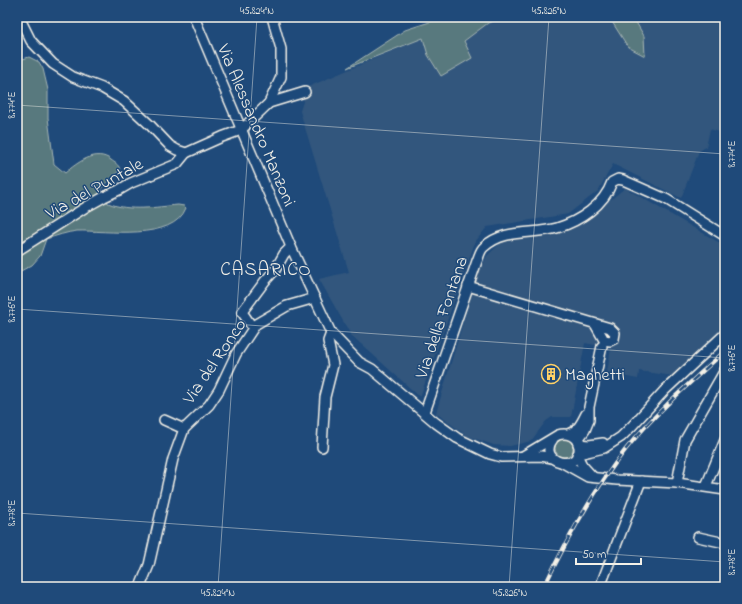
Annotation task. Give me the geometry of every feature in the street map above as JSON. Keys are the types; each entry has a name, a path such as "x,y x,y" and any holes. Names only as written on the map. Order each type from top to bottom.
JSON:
{"street":[{"path":"19,17 31,41 53,64 74,77 102,88 124,101 170,146 186,153"},
{"name":"Via Alessandro Manzoni","path":"194,17 291,246 331,333 359,362 372,369 425,412 436,423 457,438 501,458 541,456 552,458 583,475 593,477 676,483 706,486 725,490"},
{"path":"241,130 269,103 281,77 281,49 272,17"},
{"path":"269,103 305,92"},
{"name":"Via del Puntale","path":"17,251 104,197 131,183 177,164 186,153 241,130"},
{"name":"Via della Fontana","path":"425,412 482,248 494,240 512,234 557,228 579,218 594,208 609,191 612,182 618,179 624,180 666,199 725,236"},
{"path":"253,328 242,312 275,270 284,254 291,246"},
{"path":"468,286 595,324"},
{"name":"Via del Ronco","path":"140,587 149,565 173,459 184,429 209,405 236,354 256,324 287,306 315,298"},
{"path":"322,447 325,397 332,365 328,341 331,333"},
{"path":"563,463 572,461 578,455 607,447 626,432 664,391 725,334"},
{"name":"Via Alessandro Manzoni","path":"578,442 589,420 590,407 602,346"},
{"path":"676,483 685,440 725,370"},
{"name":"Via Alessandro Manzoni","path":"522,457 558,435 563,433 568,434 575,431 590,407"},
{"path":"164,420 184,429"},
{"path":"568,434 578,442 589,445 611,443"},
{"path":"552,439 549,447 549,452 552,458"},
{"path":"706,486 725,440"},
{"path":"578,442 578,455 582,465 593,477"},
{"path":"600,587 641,481"},
{"path":"698,537 725,543"}],"shaded area":[{"path":"503,17 609,17 628,47 644,56 644,36 633,17 725,17 725,132 723,133 710,129 706,147 699,151 681,198 613,164 598,191 568,214 487,227 475,242 420,397 351,335 319,279 349,272 300,111 308,87 423,38 428,55 463,41 488,23"},
{"path":"625,188 725,246 725,325 674,376 639,371 638,379 607,373 611,348 585,343 571,417 552,417 546,421 531,441 510,446 494,445 467,436 436,413 478,273 487,256 503,241 523,237 545,236 568,230 593,214"}],"green space":[{"path":"445,17 503,17 488,23 464,41 472,58 441,76 428,55 423,38 347,68 405,30"},
{"path":"609,17 633,17 644,36 645,56 628,47"},
{"path":"29,57 39,62 43,69 48,90 48,118 54,164 65,173 87,158 93,156 105,157 116,164 120,169 100,190 108,203 116,206 134,208 152,208 178,205 184,206 186,208 179,219 168,226 153,230 138,232 77,231 46,239 40,256 32,265 17,273 17,61"},
{"path":"564,439 570,442 573,448 570,454 564,457 558,454 555,448 558,442"}],"railway":[{"path":"544,587 581,516 602,482 626,449 661,410 725,351"}],"place":[{"name":"Maghetti","path":"551,374"}],"district":[{"name":"CASARICO","path":"266,268"}]}
